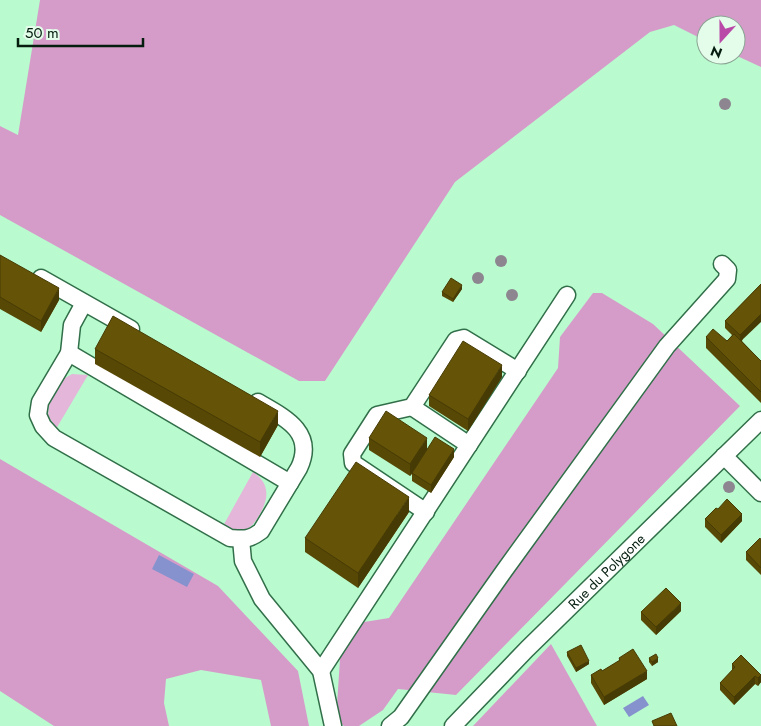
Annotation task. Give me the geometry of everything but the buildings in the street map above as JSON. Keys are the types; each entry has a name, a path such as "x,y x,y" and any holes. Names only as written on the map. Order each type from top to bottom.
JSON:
{"street":[{"path":"390,726 401,717 667,346 727,279 728,270 722,264"},
{"path":"25,270 144,337"},
{"path":"321,671 567,295"},
{"path":"84,303 72,325 69,354 40,402 38,415 43,426 54,438 230,538 241,539 252,538 261,531 303,459 304,449 300,434 293,424 280,414 246,395"},
{"path":"426,512 353,463 352,454 377,415 412,407 456,340 464,338 518,371"},
{"path":"69,354 281,476 290,483"},
{"path":"412,407 469,445"},
{"name":"Rue du Polygone","path":"453,726 527,649 761,420"},
{"path":"724,456 761,493"},
{"path":"241,539 242,561 262,599 321,671 333,726"}],"shaded area":[{"path":"40,0 761,0 761,67 746,60 746,15 696,15 696,36 674,25 650,32 455,182 325,381 299,381 0,215 0,126 18,135"},
{"path":"593,293 602,293 653,324 740,406 456,695 398,689 383,710 359,726 344,726 336,720 340,659 358,623 389,618 558,368 560,337"},
{"path":"72,374 88,375 56,429 48,415 49,405 59,383"},
{"path":"0,459 218,586 298,671 309,726 271,726 261,680 201,670 166,679 164,703 169,726 54,726 0,691"},
{"path":"253,472 263,481 266,491 265,502 260,514 253,524 244,530 223,526"},
{"path":"551,644 597,726 473,726"}],"water":[{"path":"159,555 194,574 187,587 152,569"},
{"path":"643,696 649,705 629,717 623,708"}]}
